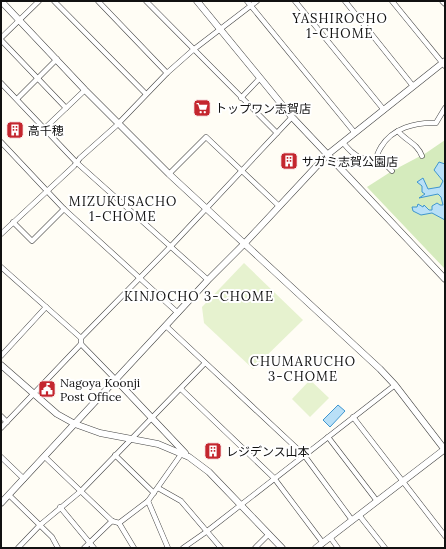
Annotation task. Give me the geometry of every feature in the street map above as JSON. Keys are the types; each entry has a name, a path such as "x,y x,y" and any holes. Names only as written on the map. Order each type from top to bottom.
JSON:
{"street":[{"path":"1,1 85,90 169,174 245,243 395,385 445,449 316,548"},
{"path":"39,1 1,39 66,108"},
{"path":"54,1 146,94"},
{"path":"98,1 167,73"},
{"path":"146,1 277,133"},
{"path":"197,1 292,117 327,156 445,279"},
{"path":"247,1 355,133"},
{"path":"1,234 46,190 119,123 167,73 219,29 257,1"},
{"path":"295,1 384,110"},
{"path":"344,1 413,86"},
{"path":"1,503 208,280 327,156 413,86 444,63 392,1"},
{"path":"17,100 57,59"},
{"path":"241,98 260,78"},
{"path":"1,83 76,162 208,280"},
{"path":"44,129 85,90"},
{"path":"377,159 376,156 388,138 398,131 418,123 436,123 445,108"},
{"path":"189,457 81,344 81,338 207,209 292,117"},
{"path":"398,131 404,138 414,144 422,156"},
{"path":"169,174 206,137 243,170 279,206"},
{"path":"1,142 64,209 178,313"},
{"path":"345,145 353,154 362,159 370,161 377,159 392,171"},
{"path":"13,222 32,241 64,209"},
{"path":"1,267 81,338"},
{"path":"1,356 46,307"},
{"path":"166,326 304,455 352,520"},
{"path":"1,428 81,344"},
{"path":"18,548 40,525 81,491 205,363"},
{"path":"1,365 32,394 57,414 75,424 100,433 158,444 189,457 209,472 282,548"},
{"path":"183,548 206,532 240,504 395,385"},
{"path":"181,389 274,478 323,542"},
{"path":"1,416 7,422"},
{"path":"353,417 445,536"},
{"path":"328,437 377,501"},
{"path":"119,523 148,501 158,488 167,472 182,453"},
{"path":"115,455 154,493"},
{"path":"1,457 24,478"},
{"path":"45,457 112,521 119,523 134,548"},
{"path":"158,488 181,501 221,548"},
{"path":"9,495 52,537 58,548"},
{"path":"148,501 168,548"},
{"path":"60,507 94,548"},
{"path":"359,515 385,548"},
{"path":"84,548 112,521"},
{"path":"255,548 269,534"},
{"path":"330,537 338,548"}],"green space":[{"path":"445,140 445,269 367,187 392,171 426,153"},
{"path":"244,263 303,320 253,369 204,323 202,307"},
{"path":"310,380 329,398 310,417 292,399"}],"water":[{"path":"439,162 445,164 445,220 432,213 421,215 413,211 412,207 417,207 418,204 423,207 424,205 429,210 432,210 432,206 437,203 443,205 441,197 438,194 419,198 425,194 422,192 422,186 417,182 423,178 428,189 440,187 443,181 434,170"},
{"path":"338,405 345,411 330,427 323,420"}],"place":[{"name":"トップワン志賀店","path":"202,108"},
{"name":"高千穂","path":"15,130"},
{"name":"サガミ志賀公園店","path":"289,161"},
{"name":"Nagoya Koonji Post Office","path":"47,389"},
{"name":"レジデンス山本","path":"213,451"}],"district":[{"name":"YASHIROCHO 1-CHOME","path":"340,26"},
{"name":"MIZUKUSACHO 1-CHOME","path":"123,208"},
{"name":"KINJOCHO 3-CHOME","path":"199,296"},
{"name":"CHUMARUCHO 3-CHOME","path":"303,368"}]}
